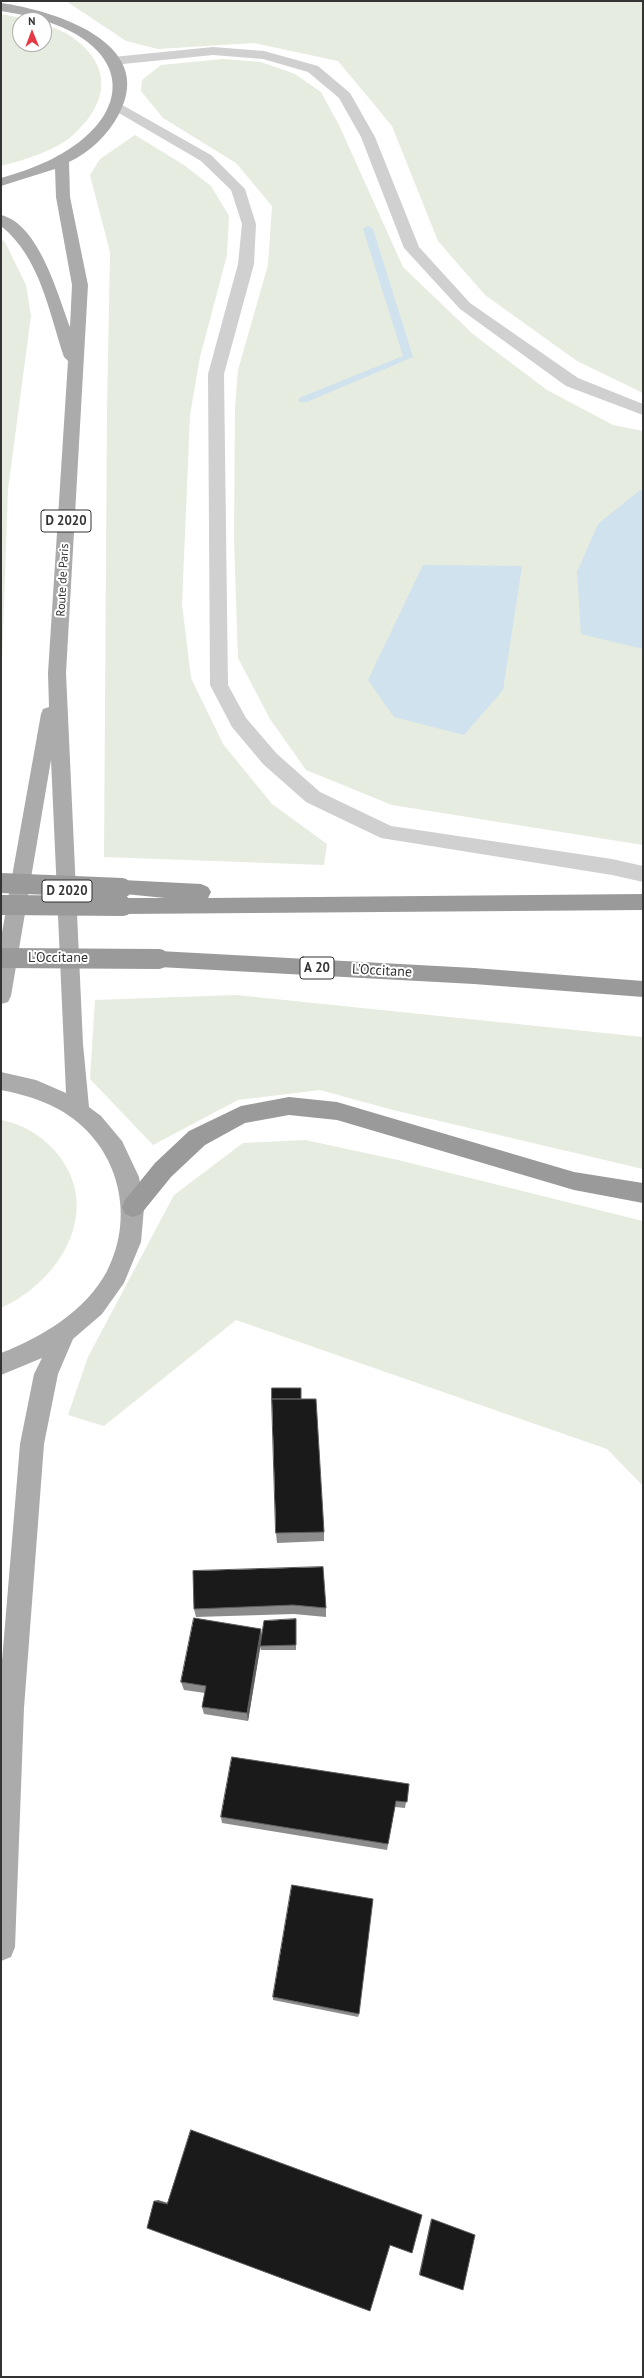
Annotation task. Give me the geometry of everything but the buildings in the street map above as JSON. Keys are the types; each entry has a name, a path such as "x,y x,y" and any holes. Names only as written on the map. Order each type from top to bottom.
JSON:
{"highway":[{"path":"1,883 122,897"},
{"path":"1,905 122,897 434,904 643,902"},
{"name":"L'Occitane","path":"1,958 159,959 474,976 643,989"},
{"path":"133,1206 163,1170 196,1138 241,1115 289,1106 337,1111 574,1181 643,1193"}],"main road":[{"path":"1,6 40,8 85,33 97,42 113,61 120,83 117,106 112,116 95,137 62,160 34,172 1,182"},
{"name":"D 2020","path":"62,160 63,197 80,285 75,368"},
{"name":"D 2020","path":"1,220 21,236 41,266 75,368"},
{"name":"Route de Paris","path":"57,673 75,368"},
{"name":"D 2020","path":"1,996 57,673"},
{"name":"D 2020","path":"57,673 73,1044 78,1108"},
{"path":"1,1082 18,1083 50,1093 78,1108 100,1128 118,1151 128,1177 133,1206 130,1241 116,1275 94,1307 64,1334 34,1352 1,1364"},
{"path":"1,1947 12,1708 32,1444 46,1374 64,1334"},
{"path":"1,1661 12,1708"}],"lane":[{"path":"113,61 213,51 264,55 313,69 346,96 368,137 412,248 465,306 572,382 643,410"},
{"path":"117,106 206,158 238,189 249,224 246,264 216,374 219,685 239,722 270,760 313,797 388,833 612,867 643,874"}],"shaded area":[{"path":"66,1 643,1 643,393 577,361 485,295 438,241 392,126 338,61 254,43 158,49 126,41"},
{"path":"1,14 12,16 12,52 52,52 52,27 69,35 83,46 93,58 99,71 101,84 100,97 94,110 85,122 66,141 29,158 1,166"},
{"path":"223,59 261,62 295,74 321,92 339,125 403,267 474,335 547,390 613,425 643,431 643,490 640,490 614,640 643,649 643,845 392,805 306,770 270,719 238,658 234,540 235,407 238,370 268,265 272,206 236,163 163,118 141,91 142,80 161,65"},
{"path":"135,135 184,165 211,186 229,216 227,255 200,357 190,415 182,604 191,678 223,744 272,804 327,844 324,865 104,857 107,412 110,252 90,175 100,159"},
{"path":"1,239 5,242 26,285 31,316 8,489 1,691"},
{"path":"236,995 643,1037 643,1169 393,1110 320,1090 238,1100 153,1145 90,1079 95,1000"},
{"path":"1,1120 16,1124 31,1131 50,1145 55,1151 69,1173 76,1196 76,1219 69,1241 58,1261 42,1280 23,1296 1,1308"},
{"path":"305,1140 398,1160 643,1221 643,1486 607,1449 236,1320 104,1426 68,1415 88,1357 174,1195 243,1143"}],"water":[{"path":"640,490 643,490 643,649 581,634 577,572 598,524"},
{"path":"423,565 522,566 503,690 464,735 394,717 368,680"}],"waterway":[{"path":"303,400 408,357 368,229"}]}
